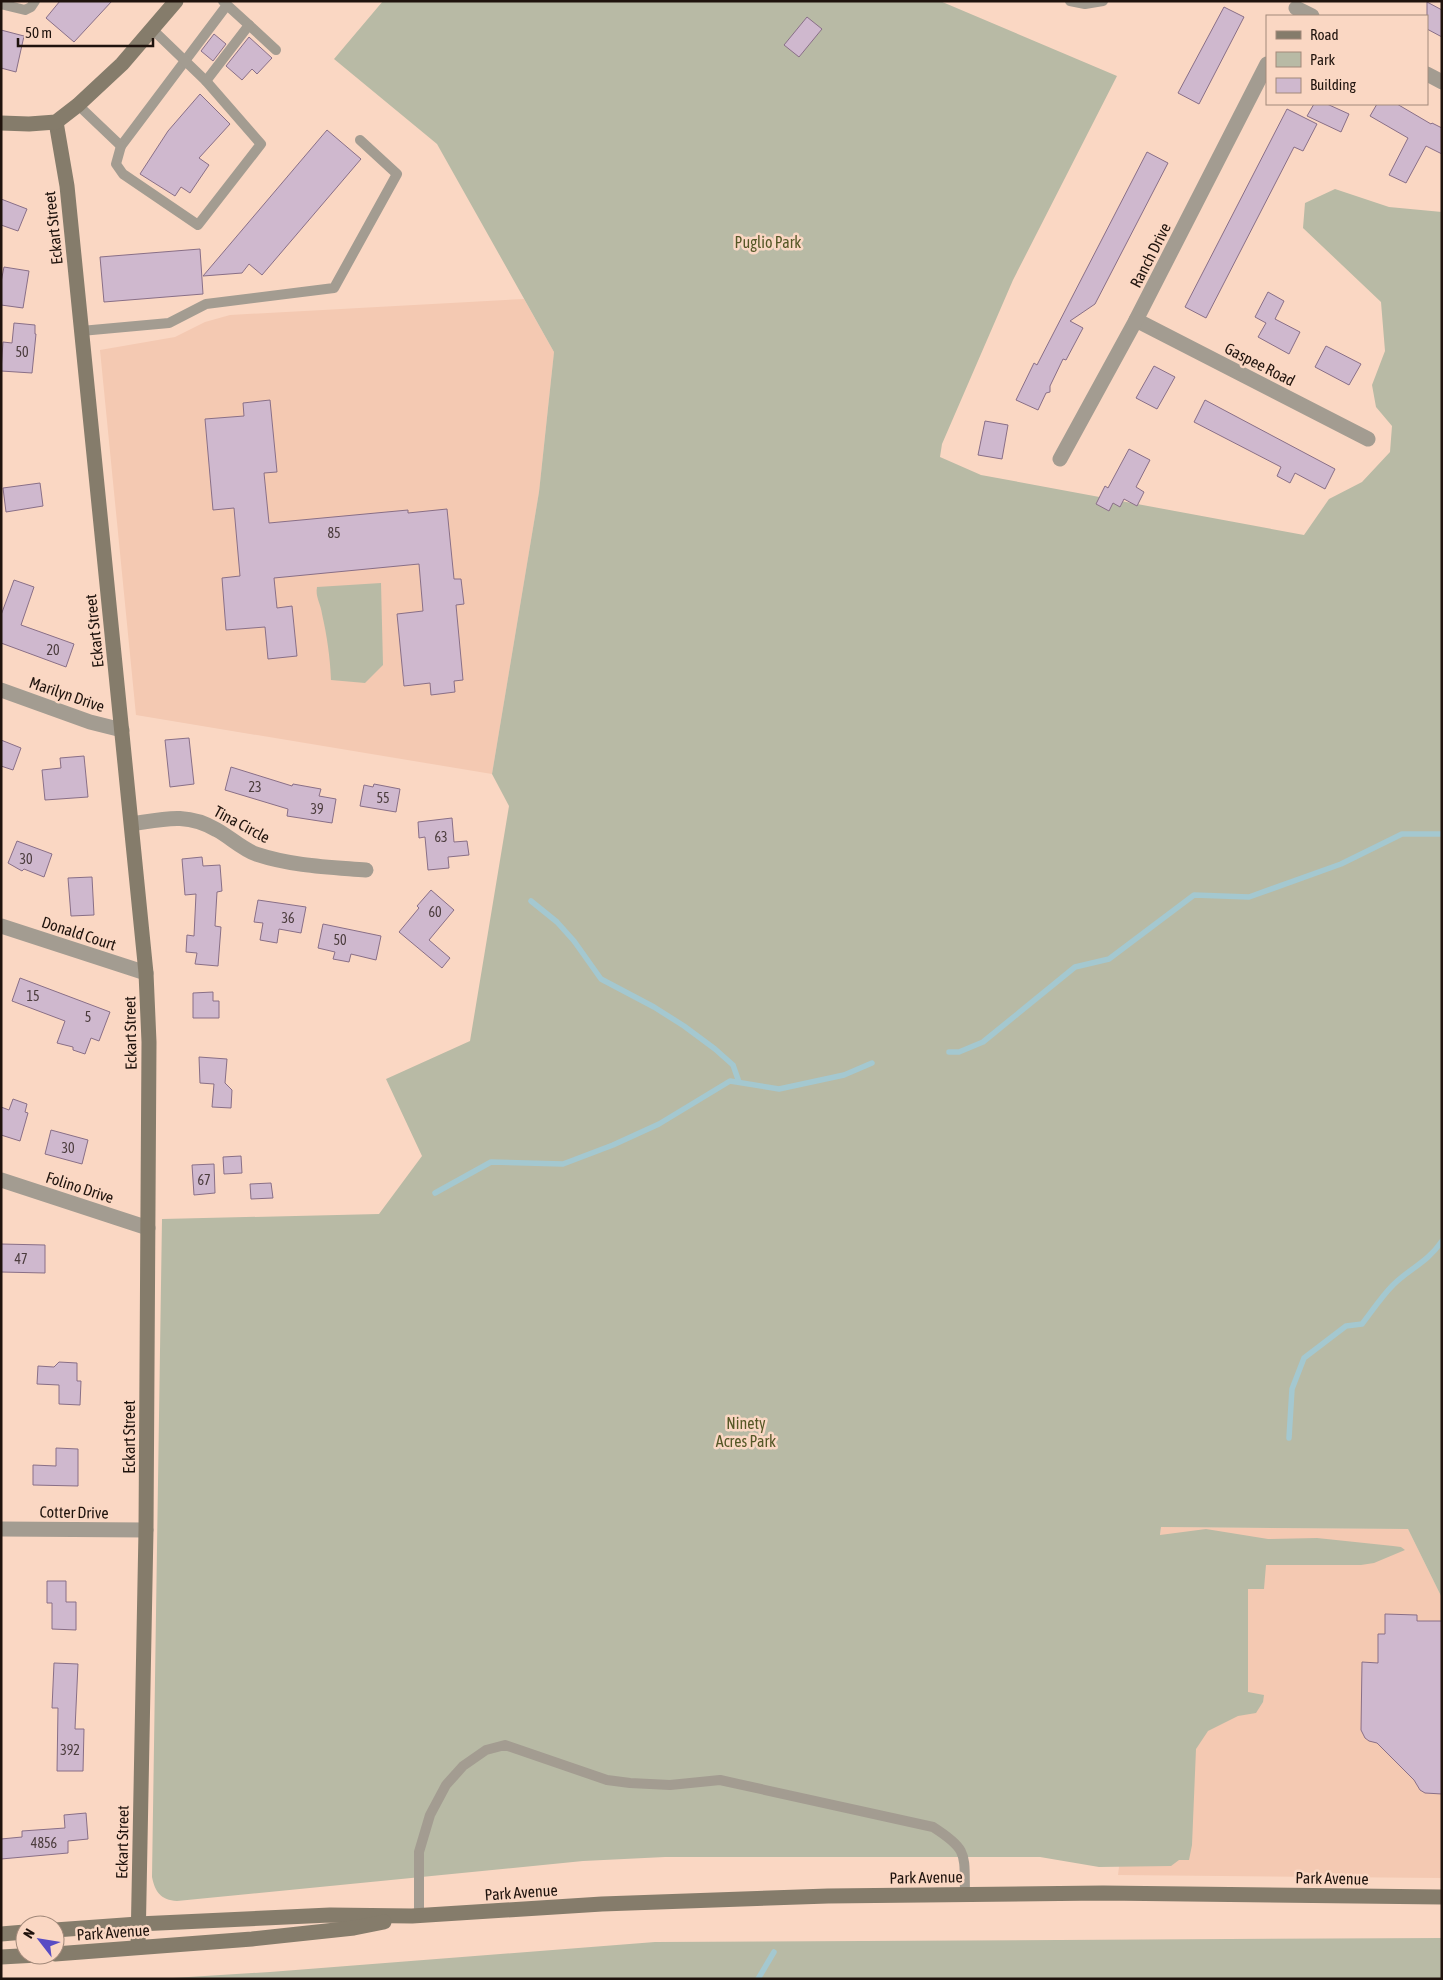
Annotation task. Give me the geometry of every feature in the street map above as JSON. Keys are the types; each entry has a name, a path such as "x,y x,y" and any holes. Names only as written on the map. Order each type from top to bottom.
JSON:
{"main road":[{"path":"1,123 29,124 56,122 78,105 122,64 176,1"},
{"name":"Eckart Street","path":"56,122 67,186 146,973 149,1042 146,1530 138,1947"},
{"name":"Park Avenue","path":"65,1929 330,1915 415,1916 698,1900 828,1896 1112,1893 1442,1897"},
{"name":"Park Avenue","path":"65,1953 252,1939 335,1930 415,1916"},
{"path":"1,1934 15,1933"},
{"path":"1,1958 15,1957"}],"street":[{"path":"1295,8 1310,15"},
{"name":"Ranch Drive","path":"1060,459 1136,320 1266,66"},
{"path":"1428,75 1442,82"},
{"name":"Gaspee Road","path":"1136,320 1368,438"},
{"name":"Marilyn Drive","path":"1,690 90,722 122,730"},
{"name":"Tina Circle","path":"132,824 187,818 215,829 254,853 294,864 366,870"},
{"name":"Donald Court","path":"1,926 146,973"},
{"name":"Folino Drive","path":"1,1180 148,1228"},
{"name":"Cotter Drive","path":"1,1529 146,1530"}],"lane":[{"path":"1,4 25,10 31,7 35,1"},
{"path":"1070,1 1085,4 1103,1"},
{"path":"152,29 185,62 206,81 261,144 198,225 123,174 116,164 121,146 185,62 225,3 276,50"},
{"path":"206,81 249,24"},
{"path":"78,105 121,146"},
{"path":"81,332 169,323 206,304 334,288 397,174 360,140"},
{"path":"415,1916 419,1852 430,1814 446,1785 463,1766 486,1750 504,1745 607,1780 630,1784 670,1785 720,1780 933,1828 952,1839 964,1855 965,1894"}],"shaded area":[{"path":"524,299 554,352 539,492 492,774 136,715 100,350 175,337 205,322 230,315"},
{"path":"1161,1527 1408,1529 1442,1598 1442,1878 1118,1875"}],"green space":[{"name":"Ninety Acres Park","path":"383,1 940,1 1117,76 1013,280 942,444 940,457 981,475 1304,535 1329,499 1362,482 1390,452 1392,426 1376,407 1372,385 1385,351 1381,302 1303,228 1305,203 1335,189 1389,207 1442,212 1442,1598 1408,1529 1161,1527 1160,1535 1206,1529 1268,1539 1317,1538 1401,1547 1405,1550 1374,1563 1361,1565 1266,1565 1264,1589 1248,1589 1248,1692 1264,1695 1263,1702 1256,1713 1238,1716 1208,1731 1196,1749 1192,1845 1189,1860 1179,1860 1171,1866 1099,1867 1040,1857 665,1857 583,1861 177,1901 163,1897 155,1887 152,1877 162,1219 379,1214 422,1156 386,1079 470,1041 509,806 492,774 539,492 554,352 437,144 334,59"},
{"path":"381,583 383,665 365,683 331,680 327,638 317,587"},
{"path":"1442,1938 1442,1979 157,1979 655,1942"}],"building":[{"path":"60,1 112,1 74,42 46,18"},
{"path":"1427,2 1442,10 1442,37 1428,30"},
{"path":"1224,7 1244,17 1199,104 1178,93"},
{"path":"807,17 822,29 799,57 784,45"},
{"path":"1,30 24,36 16,72 1,68"},
{"path":"214,34 226,44 213,61 201,51"},
{"path":"249,37 272,58 257,74 252,69 242,80 226,66"},
{"path":"200,94 230,124 199,158 209,165 190,193 181,187 175,196 140,174 168,131"},
{"path":"1313,105 1329,105 1349,114 1341,132 1307,116"},
{"path":"1376,105 1399,105 1431,124 1442,128 1442,154 1426,146 1406,183 1389,175 1408,138 1370,116"},
{"path":"1287,109 1317,124 1303,151 1294,147 1206,318 1185,307"},
{"path":"327,130 361,159 262,275 249,264 242,273 203,276"},
{"path":"1147,152 1168,163 1095,304 1070,321 1083,328 1066,360 1063,359 1050,386 1050,392 1046,393 1038,410 1016,400 1034,363 1037,365"},
{"path":"1,199 27,209 18,231 1,225"},
{"path":"200,249 203,294 104,302 100,257"},
{"path":"4,267 29,271 23,308 1,305 1,282"},
{"path":"1268,292 1284,301 1275,319 1300,332 1289,354 1258,337 1266,323 1255,317"},
{"path":"14,323 35,325 36,334 32,373 1,371 3,342 12,343"},
{"path":"1326,346 1361,364 1349,385 1315,367"},
{"path":"1154,366 1175,377 1157,409 1136,398"},
{"path":"270,400 277,472 264,473 269,523 408,510 408,513 447,509 454,579 461,579 464,604 456,605 463,680 454,681 455,692 431,695 430,683 404,686 397,614 423,611 419,564 274,578 277,608 292,606 297,656 268,659 265,627 226,630 222,578 240,576 234,508 213,510 205,419 244,416 243,403"},
{"path":"1205,400 1335,469 1325,489 1295,473 1290,483 1277,476 1281,467 1194,422"},
{"path":"985,421 1008,425 1002,459 978,455"},
{"path":"1129,449 1150,460 1136,487 1144,492 1137,506 1124,499 1120,507 1113,503 1109,511 1096,504 1105,486 1108,488"},
{"path":"40,483 43,506 6,512 3,488"},
{"path":"14,580 34,587 21,625 74,644 66,667 1,643 1,615"},
{"path":"189,738 194,784 170,787 165,740"},
{"path":"1,740 21,748 13,770 1,766"},
{"path":"84,756 88,797 45,800 42,770 61,768 60,758"},
{"path":"231,767 292,786 293,784 321,789 319,796 336,799 332,823 287,816 288,809 225,790"},
{"path":"374,784 400,789 396,812 360,806 364,785 373,787"},
{"path":"452,818 454,842 467,841 469,855 448,857 449,868 428,870 425,837 419,838 418,822"},
{"path":"17,841 52,854 44,877 24,869 22,871 8,863"},
{"path":"202,857 203,866 220,865 222,891 217,892 215,926 221,927 218,966 195,964 197,953 186,952 187,935 194,936 196,894 185,895 182,859"},
{"path":"92,877 94,915 71,916 68,878"},
{"path":"431,890 454,910 429,940 450,958 442,968 399,932"},
{"path":"258,900 306,907 301,933 279,929 277,943 260,940 263,923 254,922"},
{"path":"323,924 381,936 376,960 351,954 349,962 333,959 335,952 318,948"},
{"path":"20,978 110,1012 99,1041 91,1038 85,1054 73,1050 73,1047 57,1043 65,1021 12,1001"},
{"path":"213,992 213,1001 219,1001 219,1018 193,1018 193,993"},
{"path":"199,1057 227,1059 225,1083 232,1090 231,1108 212,1107 214,1084 200,1083"},
{"path":"13,1099 27,1104 25,1112 28,1113 20,1141 1,1135 1,1107 9,1110"},
{"path":"51,1130 88,1140 82,1164 45,1154"},
{"path":"241,1156 242,1173 224,1174 223,1157"},
{"path":"214,1164 215,1193 194,1195 192,1165"},
{"path":"271,1183 273,1198 251,1199 250,1184"},
{"path":"1,1244 45,1245 45,1273 1,1272"},
{"path":"59,1362 77,1363 77,1381 81,1381 80,1405 59,1404 59,1385 37,1384 38,1366 54,1367"},
{"path":"56,1448 78,1449 78,1486 33,1485 33,1465 56,1466"},
{"path":"47,1581 66,1581 66,1602 76,1602 76,1630 52,1629 52,1603 47,1603"},
{"path":"1385,1614 1417,1615 1417,1621 1442,1621 1442,1794 1425,1793 1420,1790 1414,1780 1377,1743 1365,1738 1361,1730 1362,1662 1378,1663 1378,1634 1385,1634"},
{"path":"54,1663 78,1664 75,1729 84,1729 83,1771 57,1771 58,1708 52,1708"},
{"path":"86,1813 88,1839 68,1841 68,1853 1,1859 1,1839 22,1837 22,1831 65,1828 64,1815"}],"waterway":[{"path":"949,1052 959,1052 983,1042 1075,967 1109,959 1194,895 1249,897 1341,864 1402,834 1442,834"},
{"path":"531,901 557,922 574,941 601,979 654,1007 715,1049 733,1065 739,1082"},
{"path":"435,1193 491,1162 563,1164 613,1145 659,1124 730,1081 779,1089 844,1075 872,1063"},
{"path":"1289,1438 1292,1389 1304,1358 1346,1326 1362,1324 1393,1285 1430,1255 1442,1241"},
{"path":"758,1979 774,1952"}],"park label":[{"name":"Puglio Park","path":"768,242"}]}
